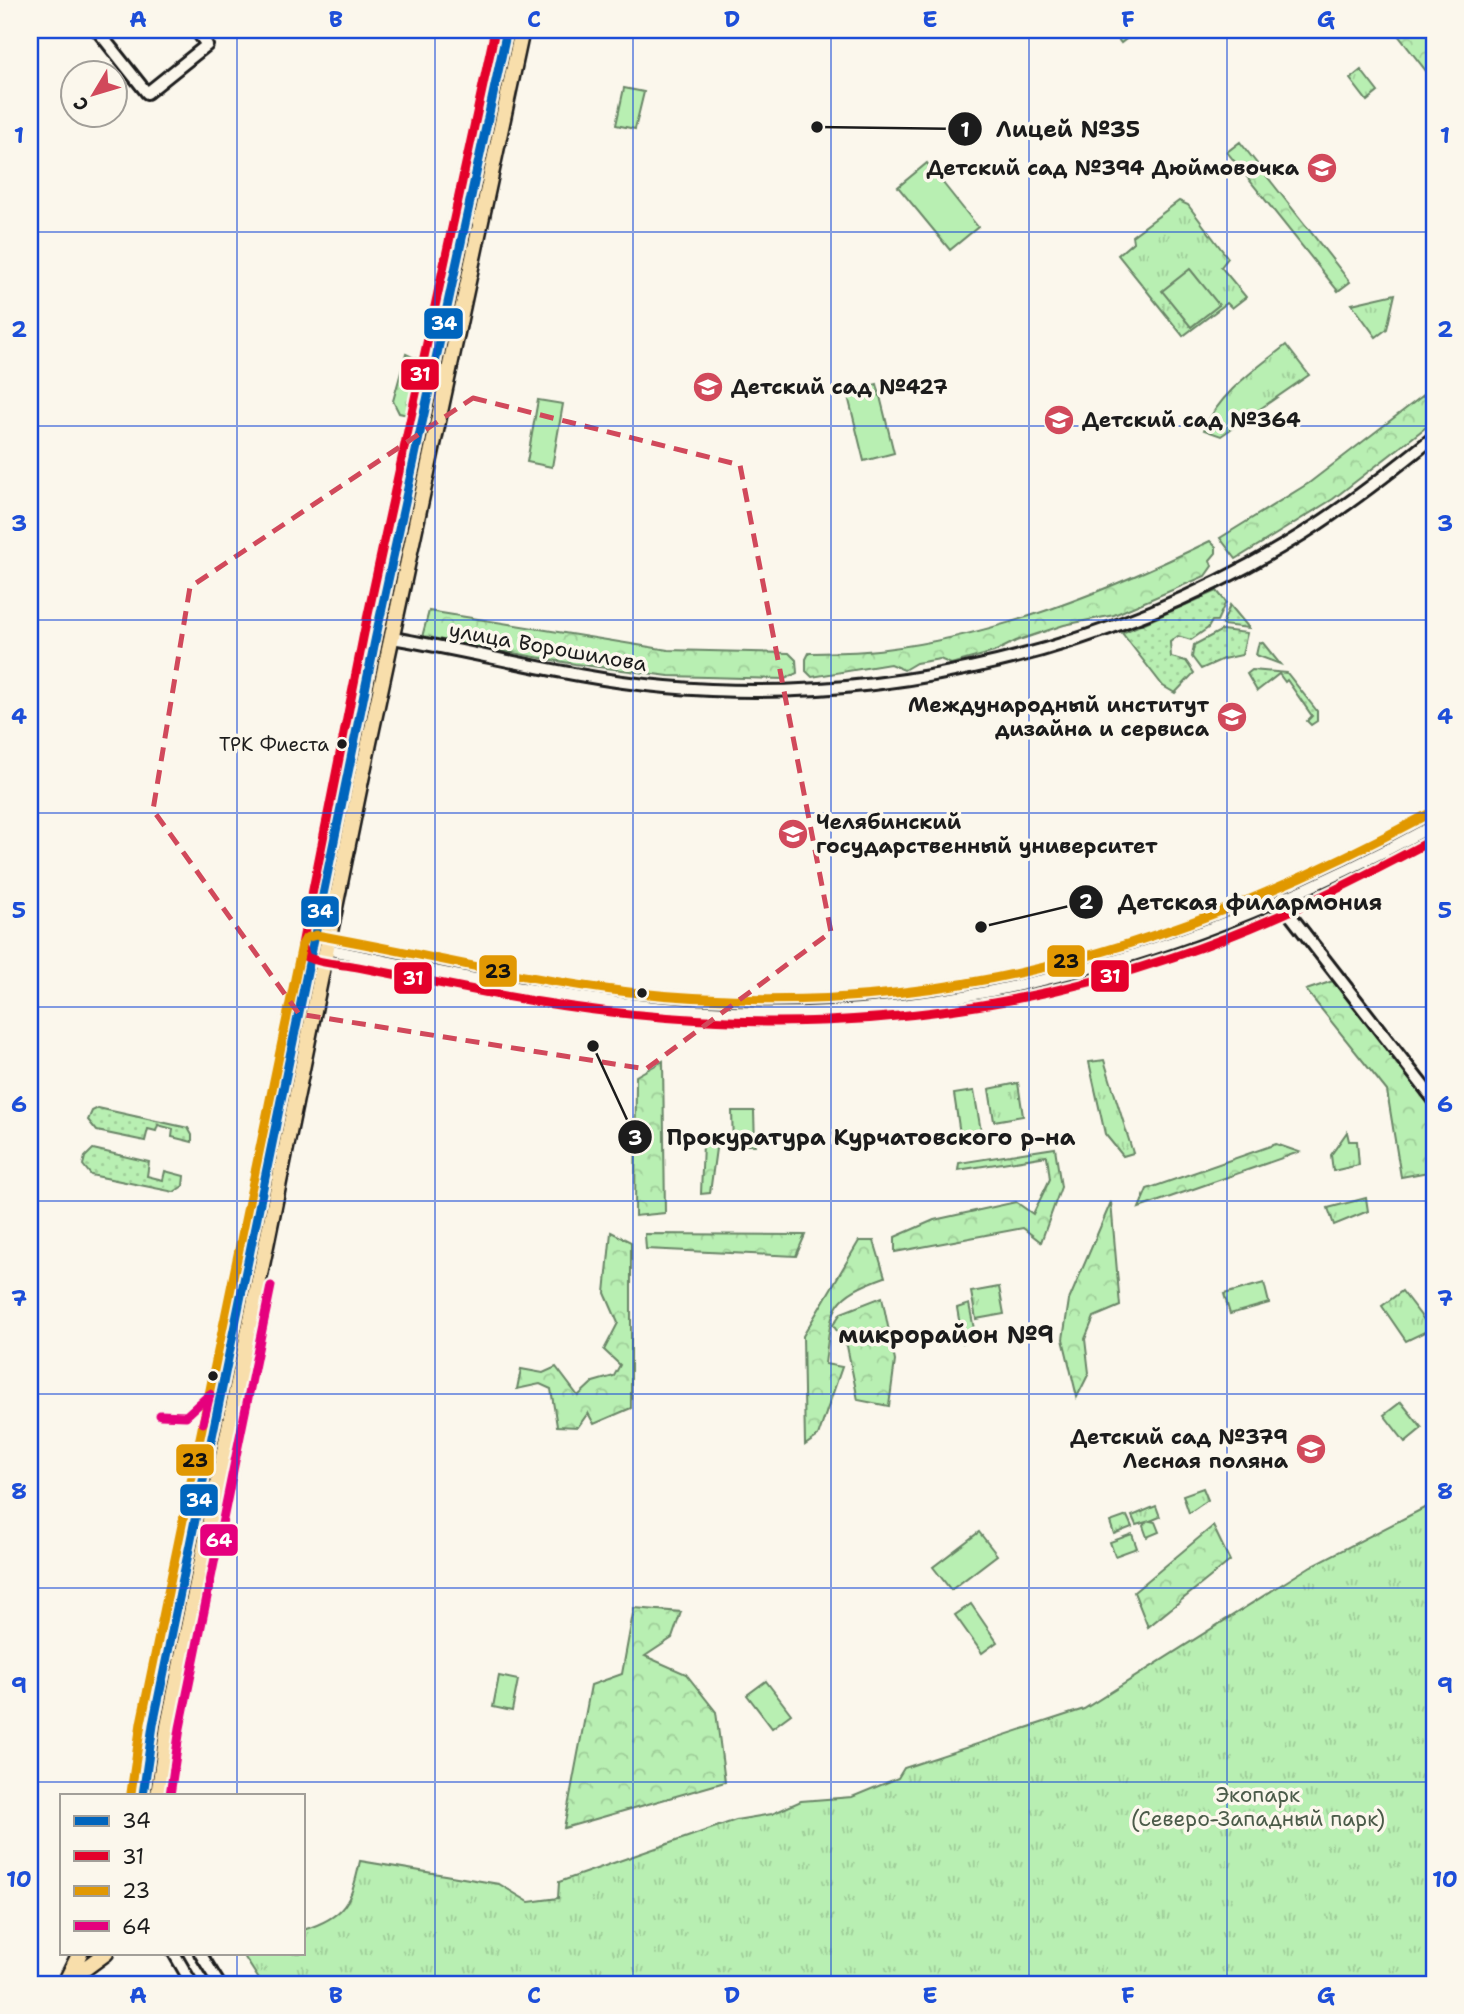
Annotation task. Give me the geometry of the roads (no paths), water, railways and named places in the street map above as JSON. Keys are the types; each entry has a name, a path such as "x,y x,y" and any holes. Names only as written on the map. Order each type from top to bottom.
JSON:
{"main road":[{"path":"468,247 507,30"},
{"path":"320,948 391,638 395,585 468,247 522,30"},
{"path":"143,1794 153,1725 230,1386 320,948 376,636 395,585"},
{"path":"376,636 391,638"},
{"path":"158,1794 230,1386"},
{"path":"65,1984 80,1954"},
{"path":"65,1984 105,1954"}],"street":[{"path":"97,30 147,93 207,45 196,30"},
{"name":"улица Ворошилова","path":"391,638 577,676 726,691 843,687 954,671 1091,634 1187,596 1304,533 1434,437"},
{"path":"320,948 551,993 628,1004 746,1011 874,1007 1080,972 1169,946 1280,902 1434,825"},
{"path":"1280,902 1434,1100"},
{"path":"175,1954 192,1984"},
{"path":"201,1954 219,1984"}],"place":[{"name":"Лицей №35","path":"817,127"},
{"name":"Детский сад №394 Дюймовочка","path":"1322,168"},
{"name":"Детский сад №427","path":"708,387"},
{"name":"Детский сад №364","path":"1059,420"},
{"name":"Международный институт дизайна и сервиса","path":"1232,717"},
{"name":"ТРК Фиеста","path":"342,744"},
{"name":"Челябинский государственный университет","path":"793,834"},
{"name":"Детская филармония","path":"981,927"},
{"name":"Прокуратура Курчатовского р-на","path":"593,1046"},
{"name":"Детский сад №379 Лесная поляна","path":"1311,1449"}],"district":[{"name":"микрорайон №9","path":"946,1335"}],"park label":[{"name":"Экопарк (Северо-Западный парк)","path":"1258,1807"}]}
